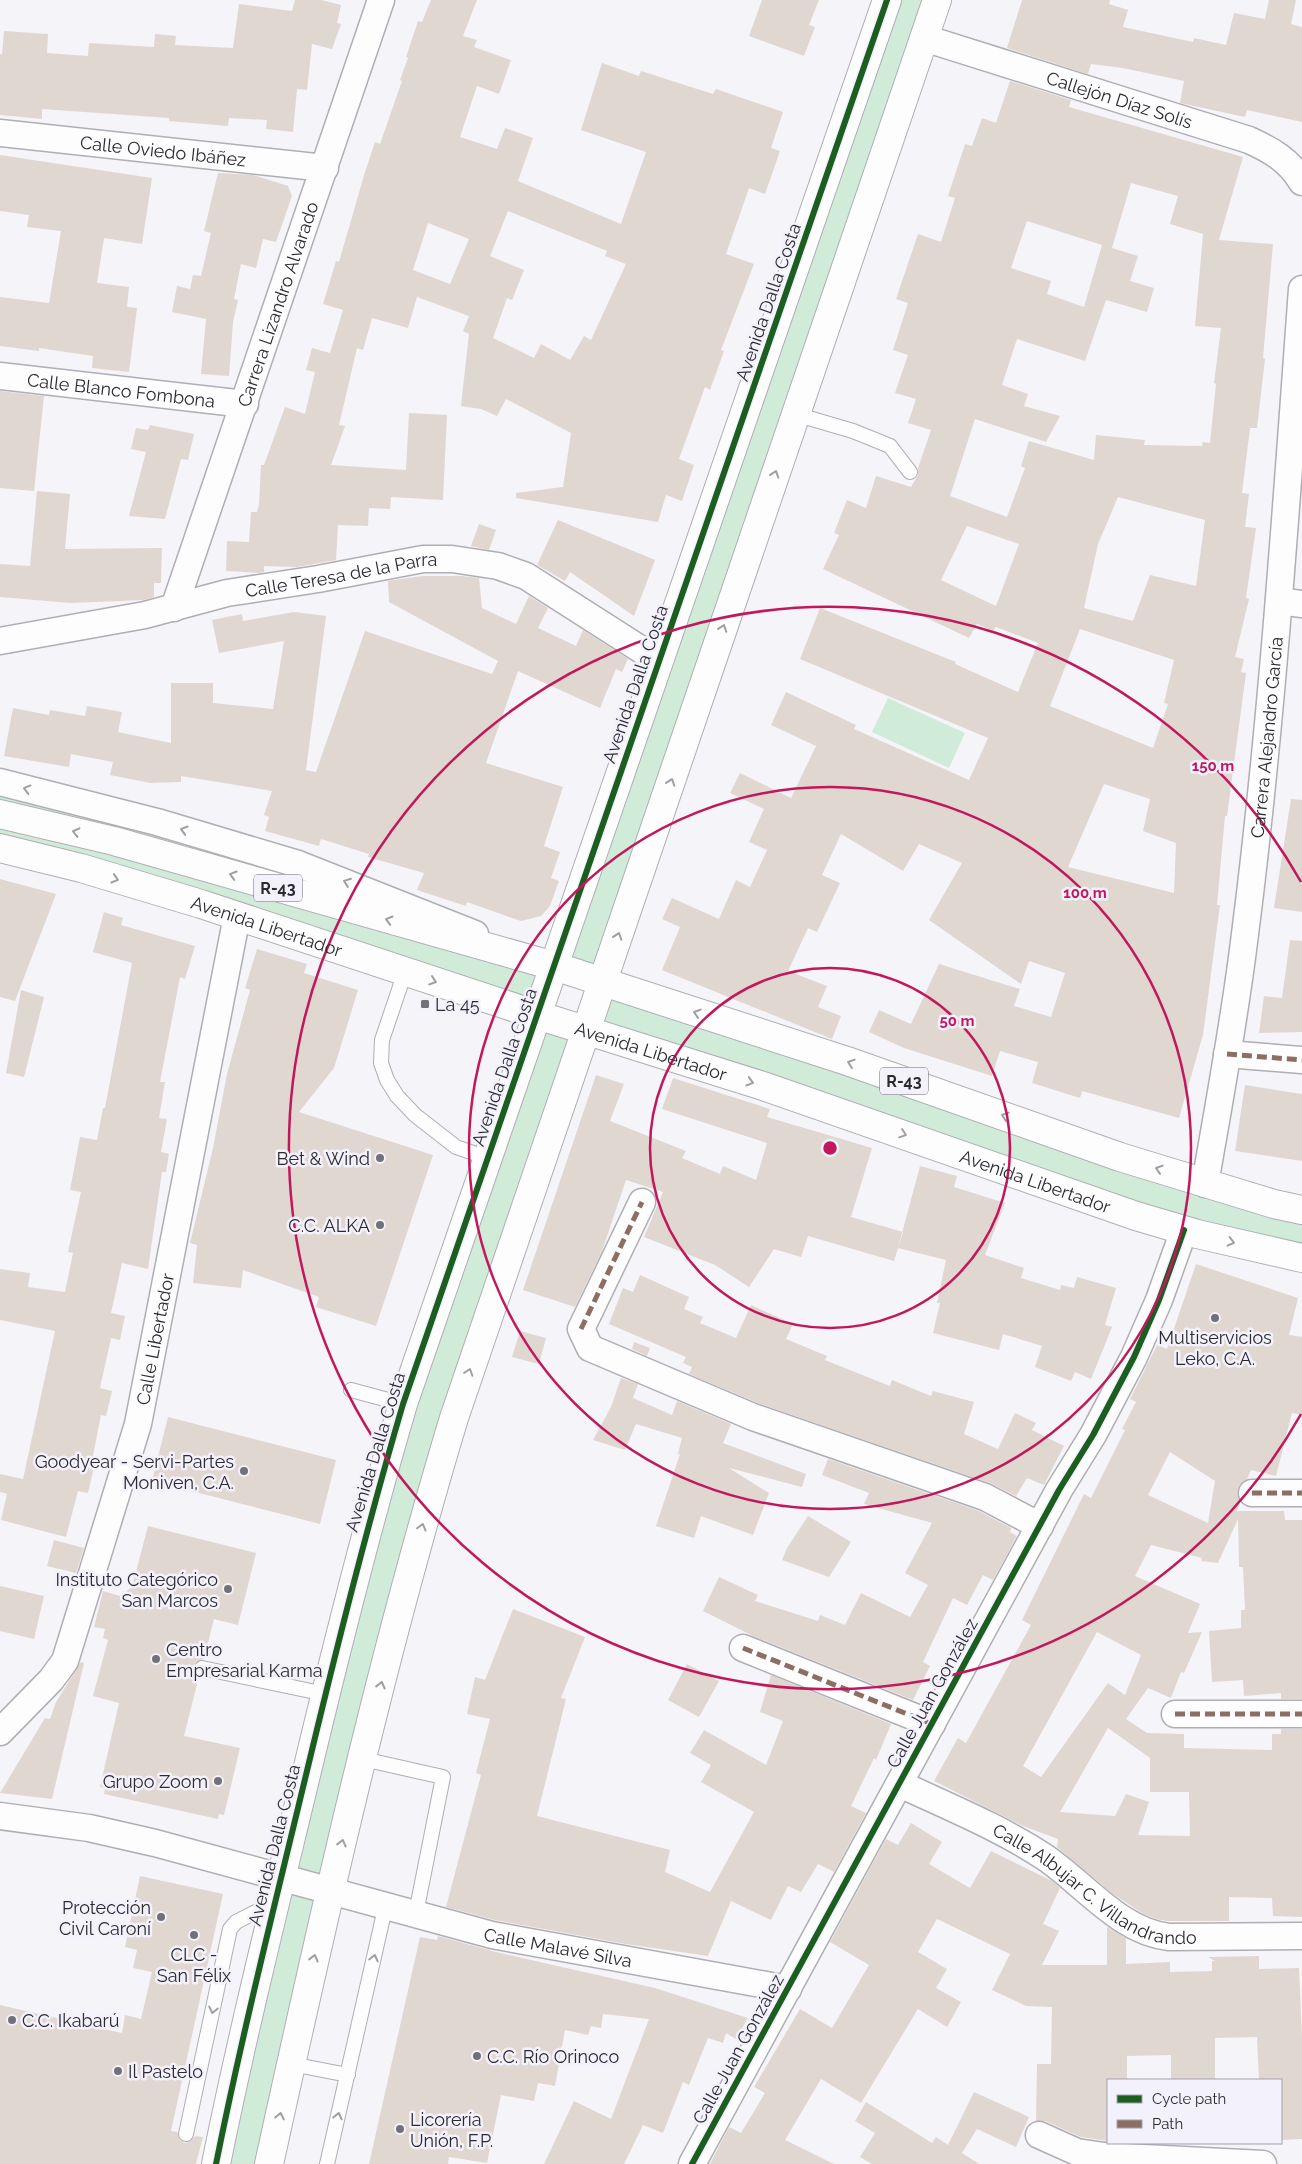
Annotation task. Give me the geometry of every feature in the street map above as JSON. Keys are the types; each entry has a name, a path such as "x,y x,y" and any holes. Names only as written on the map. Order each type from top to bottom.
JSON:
{"street":[{"name":"Carrera Lizandro Alvarado","path":"174,608 381,0"},
{"name":"Avenida Dalla Costa","path":"216,2164 278,1889 325,1694 373,1507 404,1404 887,0"},
{"path":"269,2164 331,1890 395,1623 454,1418 937,0"},
{"name":"Callejón Díaz Solís","path":"924,38 1249,140 1273,151 1291,166 1302,182"},
{"name":"Calle Oviedo Ibáñez","path":"0,133 325,168"},
{"name":"Carrera Alejandro García","path":"1205,1184 1244,944 1260,811 1290,602 1302,289"},
{"name":"Calle Blanco Fombona","path":"0,376 245,404"},
{"name":"Calle Teresa de la Parra","path":"0,641 87,627 227,594 423,559 478,562 526,576 659,661"},
{"name":"R-43","path":"0,782 157,822 298,864 554,966"},
{"name":"R-43","path":"0,814 114,841 554,966 847,1062 1120,1157 1205,1184 1302,1210"},
{"name":"Avenida Libertador","path":"0,848 81,868 237,916 537,1015 764,1086 1065,1192 1184,1230 1302,1258"},
{"name":"Calle Libertador","path":"0,1732 46,1685 65,1661 138,1424 237,916"},
{"path":"1227,1054 1302,1060"},
{"path":"642,1202 580,1329 590,1348 753,1417 986,1497 1040,1526"},
{"name":"Calle Juan González","path":"692,2164 1040,1526 1093,1435 1134,1357 1159,1300 1184,1230"},
{"path":"1252,1493 1302,1494"},
{"path":"742,1648 932,1724"},
{"path":"1175,1714 1302,1714"},
{"name":"Calle Albujar C. Villandrando","path":"900,1784 1004,1834 1046,1858 1116,1913 1153,1936 1169,1938 1302,1936"},
{"name":"Calle Malavé Silva","path":"0,1816 98,1830 278,1889 331,1890 502,1937 788,1989"},
{"path":"1039,2134 1077,2152 1104,2156 1263,2164"}],"lane":[{"path":"795,414 853,431 890,446 910,472"},
{"path":"405,972 382,1040 381,1063 387,1080 397,1096 415,1115 456,1147 488,1158"},
{"path":"351,1390 404,1404"},
{"path":"202,1668 325,1694"},
{"path":"363,1759 443,1777 416,1913"},
{"path":"186,2134 230,1929 236,1922 278,1889"},
{"path":"327,2164 386,1904"},
{"path":"291,2064 348,2075"}],"green space":[{"path":"887,0 937,0 603,982 554,966"},
{"path":"888,698 965,733 949,768 872,732"},
{"path":"0,782 157,822 554,966 538,1015 586,1030 603,982 1302,1210 1302,1258 586,1031 494,1298 269,2164 216,2164 336,1649 537,1015 0,848"}],"building":[{"path":"295,0 321,0 341,5 337,23 341,24 332,49 312,44 307,90 297,89 293,132 266,129 267,120 229,118 228,126 169,121 169,118 42,109 42,119 0,115 0,54 2,54 4,31 48,34 47,53 88,56 89,43 154,47 155,34 176,36 175,45 233,48 239,4 292,11"},
{"path":"431,0 477,0 463,36 477,40 474,47 511,60 499,94 477,86 460,137 497,149 505,128 533,138 518,181 621,224 646,152 581,130 602,63 639,76 641,71 713,94 716,89 783,112 771,148 780,151 765,194 749,188 726,254 754,264 721,350 724,351 710,390 705,387 679,459 694,465 682,501 666,495 658,522 516,498 516,493 563,487 571,433 506,399 497,416 481,409 461,406 469,334 463,331 469,316 417,297 408,328 372,318 363,350 357,348 339,425 345,426 331,465 406,470 409,413 447,415 443,500 391,497 390,509 369,508 368,526 338,525 336,560 297,567 264,566 264,572 260,573 226,571 227,541 249,542 251,512 257,512 259,504 261,465 264,465 285,407 305,414 315,372 306,370 312,348 330,353 343,310 323,304 336,261 339,262 375,142 380,144 402,81 400,80 408,58 406,57 418,21 422,22","holes":["508,211 607,251 605,256 626,264 591,340 584,336 570,360 541,344 534,358 493,338 507,298 512,300 524,270 490,256","428,223 469,239 450,284 413,270"]},
{"path":"762,0 819,0 809,25 815,27 804,56 749,36"},
{"path":"1022,0 1110,0 1109,4 1128,10 1123,27 1193,42 1194,38 1226,45 1234,13 1265,19 1269,0 1296,0 1291,24 1302,27 1302,122 1247,110 1245,117 1180,103 1184,81 1123,68 1091,64 1088,74 1007,48"},
{"path":"1010,81 1071,100 1069,107 1243,157 1219,240 1273,244 1263,358 1265,359 1257,428 1250,428 1242,493 1249,494 1245,527 1256,528 1246,598 1249,599 1235,657 1244,659 1241,672 1246,673 1227,816 1225,816 1217,905 1220,905 1203,1035 1179,1118 1082,1091 1080,1098 1032,1083 1038,1062 1000,1051 992,1076 904,1048 869,1032 879,1010 911,1024 939,964 1020,989 1014,1006 1051,1017 1065,973 1029,961 1021,984 929,920 962,863 919,844 903,871 841,834 822,875 840,883 817,932 808,928 788,971 827,986 818,1007 841,1016 832,1039 662,970 680,927 662,919 672,898 719,919 736,880 750,887 767,850 749,842 764,809 730,793 740,773 791,798 816,746 771,725 786,692 856,725 854,729 969,780 988,738 800,659 820,608 956,662 955,664 1018,692 1038,643 996,627 993,631 977,624 969,638 823,569 839,535 834,533 847,500 866,508 876,476 911,487 918,475 918,468 931,430 908,423 916,399 895,393 908,355 893,350 908,303 896,299 918,234 941,242 955,198 948,196 965,144 972,146 982,118 996,123","holes":["1131,183 1178,196 1170,224 1203,234 1195,326 1221,328 1214,383 1216,384 1210,443 1203,442 1202,446 1144,445 1145,440 1096,435 1094,460 1029,441 1021,466 1025,468 1007,517 950,496 975,419 1046,442 1060,416 1024,406 1028,394 1002,385 1017,339 1085,361 1106,300 1147,312 1154,288 1130,281 1138,256 1112,248","1027,221 1102,245 1084,307 1047,294 1051,281 1011,268","1118,497 1205,520 1196,586 1150,575 1133,621 1084,608 1098,544","967,526 1019,544 996,606 941,580","1080,629 1174,660 1164,703 1168,704 1153,748 1050,706","1104,784 1150,799 1143,831 1176,843 1174,893 1068,867"]},
{"path":"0,155 152,178 142,244 104,238 97,283 129,287 127,307 137,308 129,372 92,368 93,356 39,348 39,351 0,346 0,297 49,303 61,231 27,227 29,215 0,211"},
{"path":"218,173 253,175 288,186 292,196 276,242 263,239 256,268 241,264 234,299 238,300 233,322 229,376 201,374 206,319 172,312 177,286 190,289 193,275 201,276 211,233 204,231"},
{"path":"0,391 44,396 34,491 0,488"},
{"path":"150,425 194,434 188,460 181,459 165,519 129,516 146,452 131,449 136,428 148,430"},
{"path":"37,491 70,494 65,549 162,548 161,583 154,583 154,597 144,600 70,603 0,597 0,564 30,566"},
{"path":"558,520 655,560 634,616 570,572 565,581 537,565"},
{"path":"479,524 496,530 489,550 471,546"},
{"path":"422,576 479,578 482,608 516,624 529,596 548,608 538,628 576,646 583,630 628,659 622,672 616,669 600,708 518,671 486,763 563,787 544,846 560,852 551,878 559,881 550,906 541,916 521,921 467,902 466,906 417,890 424,873 368,857 369,854 321,839 319,846 265,831 269,817 264,815 272,791 181,776 181,782 150,783 110,775 113,762 71,754 69,767 4,756 13,708 49,715 50,710 85,716 87,706 122,712 118,732 171,743 171,683 213,683 213,703 273,709 284,641 219,653 212,620 242,614 243,621 294,612 326,616 306,770 316,772 365,631 492,674 498,661 389,602 388,581"},
{"path":"1291,799 1302,800 1302,912 1274,908"},
{"path":"0,879 56,894 15,1001 0,997"},
{"path":"104,912 123,918 121,925 195,946 185,979 180,977 160,1082 165,1082 159,1118 167,1119 161,1152 169,1154 166,1172 162,1172 148,1269 122,1263 111,1313 125,1316 120,1340 111,1338 100,1388 112,1391 106,1416 101,1415 92,1461 95,1462 88,1493 78,1491 66,1537 1,1520 7,1494 0,1492 0,1474 23,1479 55,1331 0,1320 0,1269 30,1273 28,1287 65,1292 73,1253 68,1252 81,1192 70,1190 80,1137 97,1140 103,1108 105,1108 132,963 93,952"},
{"path":"1290,940 1302,941 1302,1032 1259,1033 1264,996 1282,998"},
{"path":"257,949 307,964 304,973 358,990 334,1068 299,1112 433,1155 376,1326 316,1307 319,1297 243,1270 241,1288 193,1283 197,1245 190,1243 213,1148 227,1074 250,990 245,988"},
{"path":"21,990 44,997 24,1077 6,1073"},
{"path":"596,1075 624,1084 610,1121 686,1151 682,1158 720,1174 723,1166 756,1180 767,1143 662,1109 673,1078 770,1109 767,1117 872,1148 851,1217 903,1232 894,1261 808,1236 801,1257 774,1249 749,1287 715,1265 644,1237 663,1192 626,1180 602,1251 575,1307 523,1290"},
{"path":"1245,1085 1302,1094 1302,1161 1235,1151"},
{"path":"920,1166 957,1176 954,1187 1005,1203 985,1255 1024,1268 1021,1278 1060,1290 1061,1285 1074,1288 1077,1277 1116,1288 1105,1325 1112,1327 1091,1379 1075,1372 1071,1381 1035,1367 1042,1346 1003,1334 999,1350 933,1333 940,1303 937,1303 946,1260 898,1248"},
{"path":"1196,1264 1298,1298 1289,1335 1302,1337 1302,1415 1292,1413 1276,1476 1251,1470 1247,1479 1239,1486 1237,1493 1240,1502 1237,1511 1284,1511 1285,1520 1302,1520 1302,1699 1281,1699 1281,1693 1244,1696 1243,1680 1212,1682 1209,1631 1241,1628 1241,1610 1245,1610 1243,1567 1239,1567 1238,1519 1218,1563 1201,1561 1202,1558 1151,1545 1135,1576 1200,1604 1188,1633 1202,1632 1184,1673 1181,1672 1171,1698 1148,1688 1126,1719 1147,1733 1184,1734 1184,1748 1272,1750 1272,1734 1281,1734 1281,1729 1302,1729 1302,1917 1273,1916 1272,1898 1229,1897 1229,1921 1167,1921 1156,1919 1142,1913 1113,1894 1057,1847 1058,1839 1023,1826 934,1781 958,1738 966,1743 1031,1625 1022,1620 1084,1494 1091,1498 1125,1430 1122,1429 1136,1402 1130,1399 1157,1345 1167,1349","holes":["1170,1452 1215,1481 1208,1523 1148,1495","1097,1632 1141,1655 1125,1695 1108,1683 1041,1777 1023,1766","1108,1728 1150,1758 1150,1792 1189,1792 1190,1836 1138,1835 1149,1802 1126,1794 1115,1816 1060,1812"]},
{"path":"640,1275 689,1297 684,1309 703,1317 700,1323 736,1338 751,1305 793,1324 786,1339 827,1356 825,1360 890,1386 892,1380 931,1396 933,1391 974,1402 964,1434 998,1449 1015,1413 1036,1423 1032,1430 1064,1446 1044,1485 1027,1478 1016,1496 990,1483 758,1403 689,1374 692,1367 683,1363 686,1357 609,1324 623,1288 633,1292"},
{"path":"520,1331 546,1338 539,1364 512,1357"},
{"path":"634,1342 650,1348 647,1356 632,1349"},
{"path":"621,1378 638,1384 633,1398 672,1415 677,1401 731,1424 723,1443 806,1474 802,1487 729,1468 769,1493 753,1535 701,1516 694,1538 656,1526 680,1454 678,1454 682,1438 636,1424 625,1450 593,1440 611,1407"},
{"name":"Goodyear - Servi-Partes Moniven, C.A.","path":"168,1417 336,1460 320,1524 152,1481"},
{"path":"828,1459 979,1511 1011,1528 1010,1532 1017,1536 993,1580 983,1575 967,1605 953,1598 923,1662 930,1666 913,1700 753,1636 703,1611 719,1577 758,1595 755,1601 818,1621 820,1615 845,1625 861,1593 910,1617 928,1585 905,1573 932,1523 864,1504 869,1493 822,1475"},
{"path":"808,1516 851,1542 829,1577 782,1560 787,1548"},
{"path":"148,1526 256,1553 238,1625 214,1619 204,1659 196,1662 193,1667 199,1676 184,1736 240,1748 224,1815 219,1814 218,1819 104,1794 105,1788 100,1787 119,1703 93,1696 108,1640 103,1638 105,1629 94,1627 103,1591 120,1596 132,1587"},
{"path":"54,1540 84,1548 76,1573 47,1566"},
{"path":"0,1586 44,1596 34,1639 0,1631"},
{"path":"513,1609 585,1637 561,1698 566,1699 537,1816 670,1850 665,1872 710,1892 754,1812 701,1782 711,1765 690,1753 704,1730 766,1765 783,1721 760,1712 771,1675 891,1724 876,1760 874,1758 851,1806 866,1813 834,1872 818,1864 801,1892 788,1886 771,1920 731,1901 708,1956 626,1944 495,1920 446,1907 481,1775 476,1773 490,1719 467,1714 475,1677 485,1680"},
{"path":"81,1662 84,1663 52,1799 0,1793 45,1718 50,1719 56,1702"},
{"path":"687,1664 719,1681 699,1717 668,1700"},
{"path":"911,1823 942,1842 929,1864 970,1888 991,1851 1052,1881 1060,1888 1043,1924 1059,1931 1042,1965 1107,1965 1107,1927 1126,1938 1126,1964 1170,1962 1170,1972 1212,1971 1212,1961 1215,1961 1208,1957 1259,1956 1259,1969 1299,1968 1302,2038 1302,2139 1282,2140 1282,2079 1259,2079 1257,2037 1215,2038 1215,2079 1171,2079 1171,2055 1127,2056 1127,2079 1107,2079 1107,2141 1081,2137 1045,2121 1036,2121 1037,2064 1051,2064 1052,2007 1026,2006 992,1990 1010,1954 937,1919 918,1952 947,1969 936,1988 961,2002 947,2027 918,2009 861,2103 821,2079 785,2140 834,2164 710,2164 729,2127 741,2133 765,2093 754,2087 800,2009 832,2028 869,1965 830,1942 886,1839 898,1845"},
{"path":"140,1876 223,1894 171,2131 177,2132 180,2140 185,2143 192,2140 195,2136 203,2137 196,2164 0,2164 0,2005 122,2033 125,2015 141,2019 152,1972 133,1968 137,1950 125,1947"},
{"path":"438,1936 496,1952 655,1988 748,2018 736,2039 726,2033 723,2043 708,2038 689,2085 683,2082 663,2133 643,2125 624,2164 544,2164 574,2101 611,2119 649,2019 603,2014 601,2028 591,2026 588,2035 565,2030 555,2086 538,2083 534,2101 501,2095 487,2163 449,2157 448,2164 369,2164 420,1937 437,1940"},
{"path":"974,2092 1029,2117 1016,2147 977,2129 962,2153 979,2164 872,2164 860,2157 875,2133 855,2121 866,2102 932,2143 936,2137 948,2145"}],"marked path":[{"path":"1227,1054 1302,1060"},
{"path":"581,1329 642,1202"},
{"path":"1252,1493 1302,1493"},
{"path":"743,1648 932,1724"},
{"path":"1175,1714 1302,1714"}],"cycle path":[{"path":"216,2164 250,2008 344,1620 403,1404 887,0"},
{"path":"692,2164 1059,1490 1093,1435 1134,1357 1159,1300 1184,1230"}],"place":[{"name":"La 45","path":"425,1004"},
{"name":"Bet & Wind","path":"380,1158"},
{"name":"C.C. ALKA","path":"380,1225"},
{"name":"Multiservicios Leko, C.A.","path":"1215,1318"},
{"name":"Goodyear - Servi-Partes Moniven, C.A.","path":"244,1471"},
{"name":"Instituto Categórico San Marcos","path":"228,1589"},
{"name":"Centro Empresarial Karma","path":"156,1659"},
{"name":"Grupo Zoom","path":"218,1781"},
{"name":"Protección Civil Caroní","path":"161,1917"},
{"name":"CLC - San Félix","path":"194,1935"},
{"name":"C.C. Ikabarú","path":"12,2020"},
{"name":"C.C. Río Orinoco","path":"477,2056"},
{"name":"Il Pastelo","path":"118,2071"},
{"name":"Licorería Unión, F.P.","path":"400,2129"}]}
